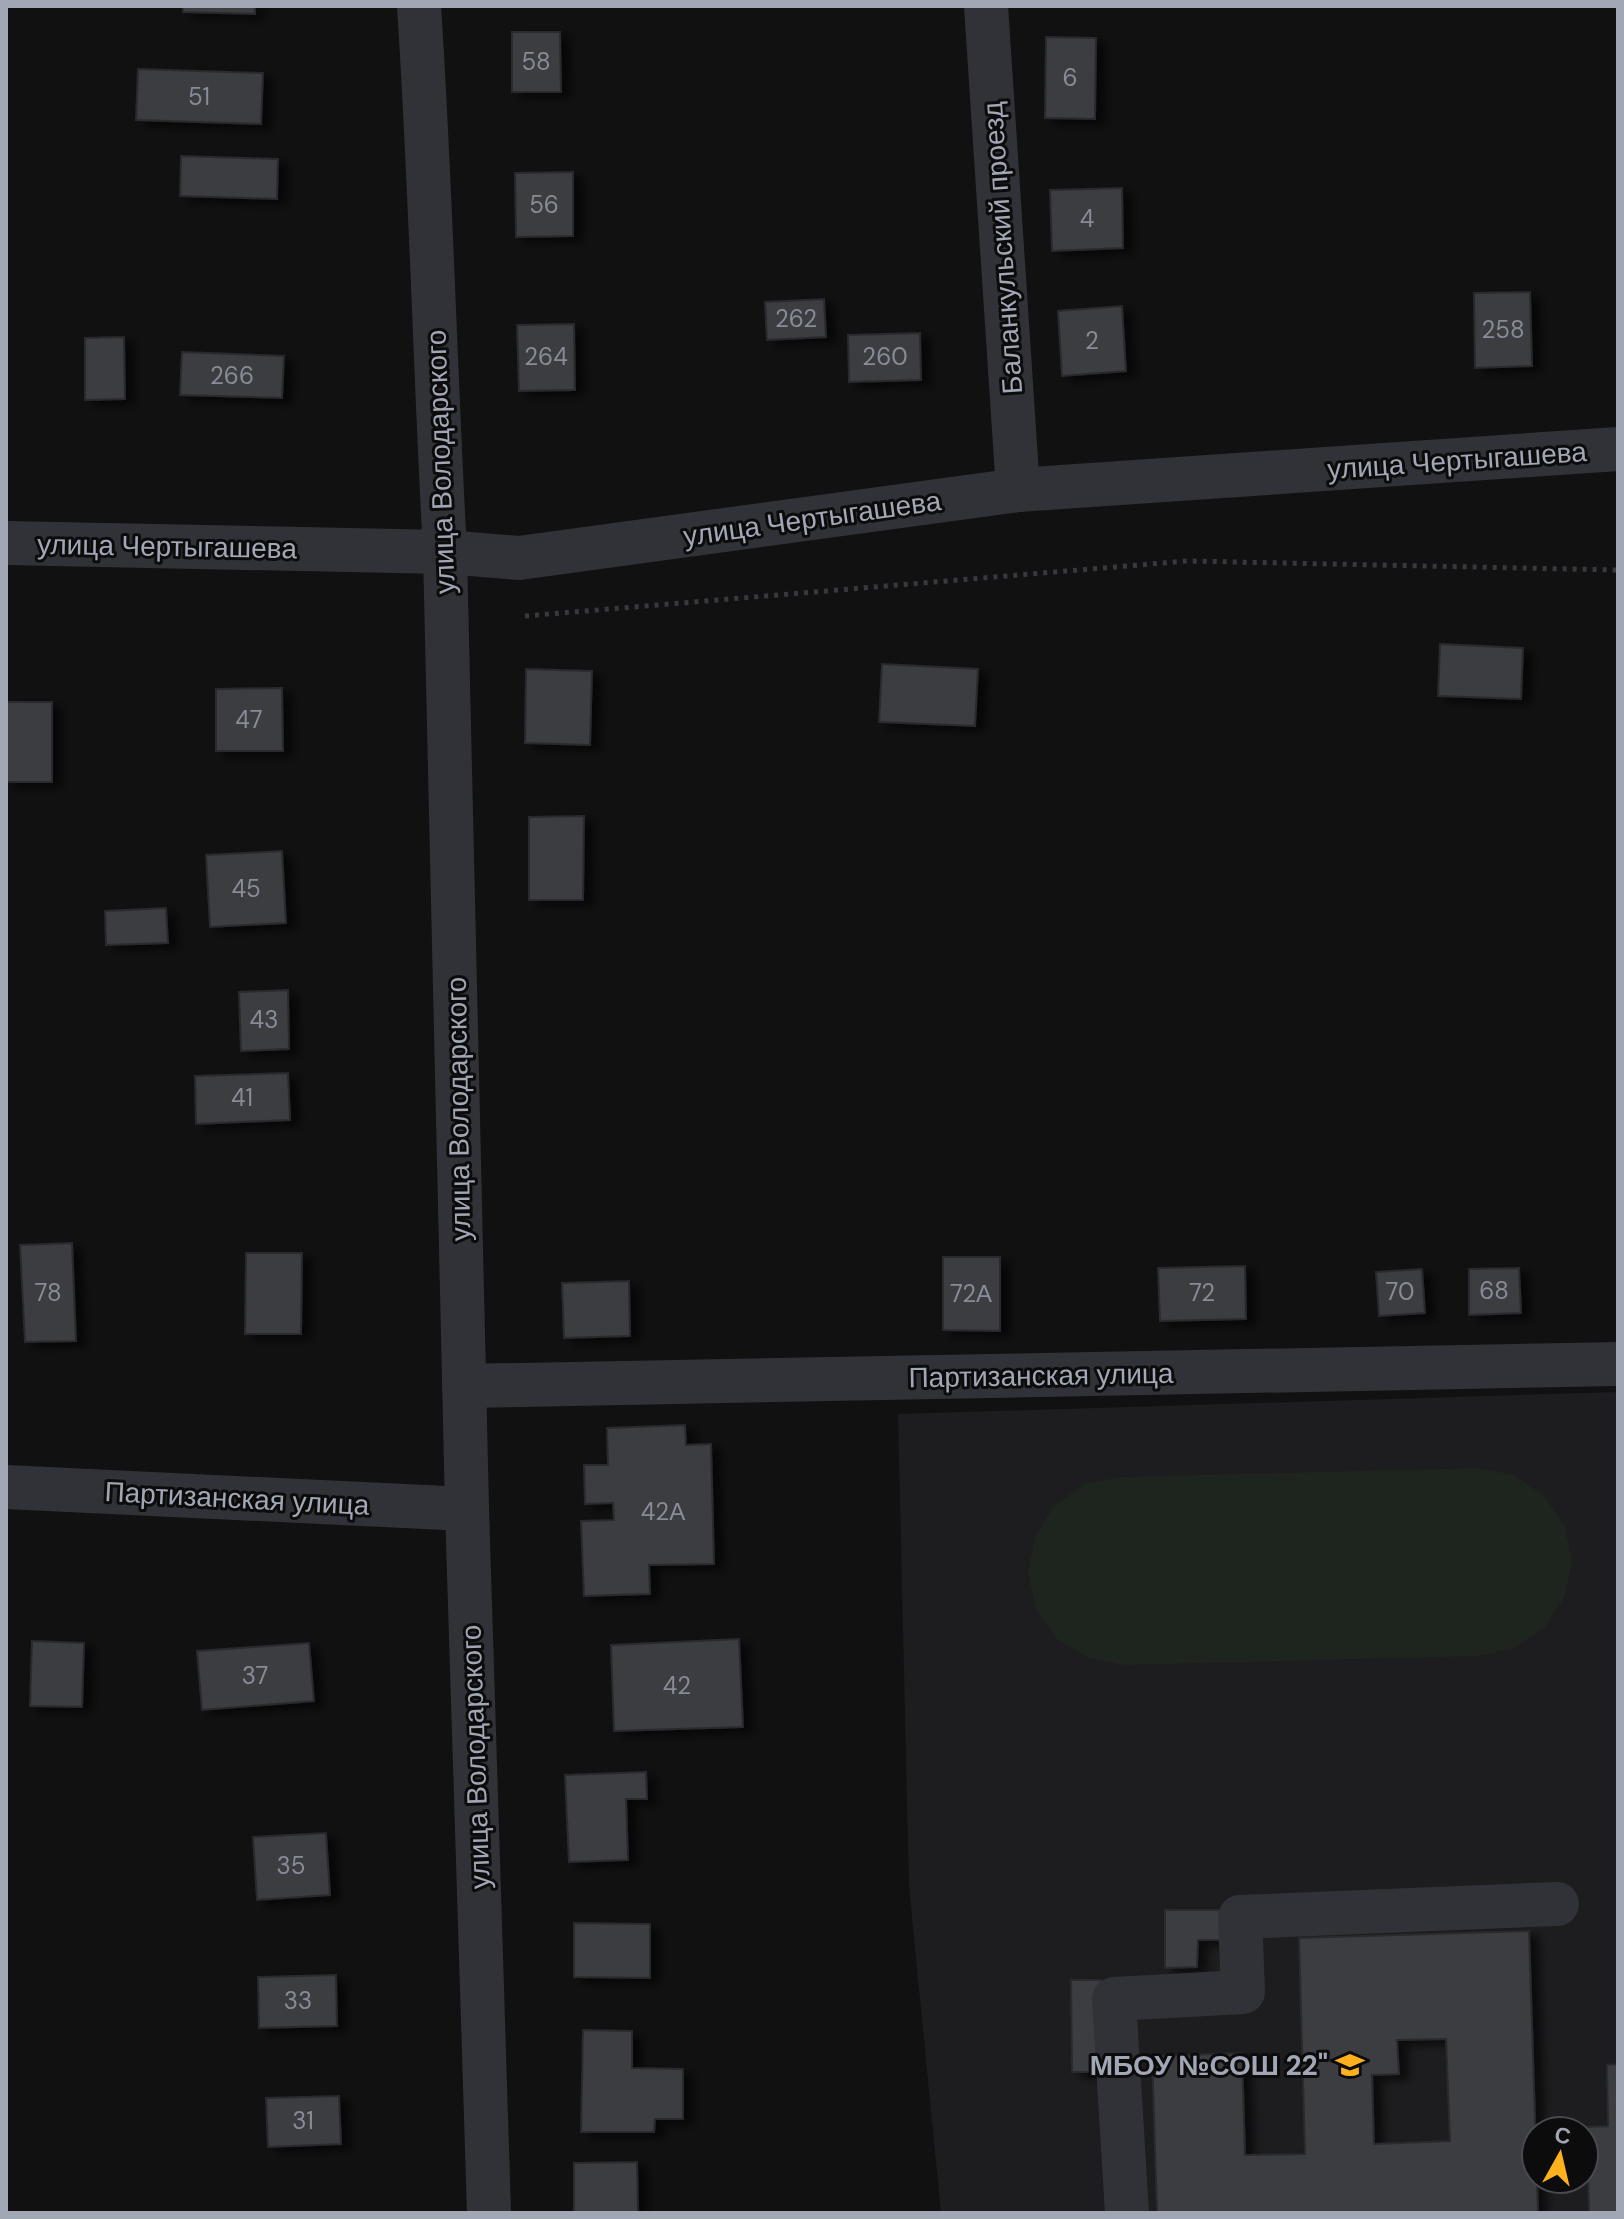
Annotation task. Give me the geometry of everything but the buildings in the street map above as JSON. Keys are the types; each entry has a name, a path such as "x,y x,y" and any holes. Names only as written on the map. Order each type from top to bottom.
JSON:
{"street":[{"name":"улица Володарского","path":"419,6 445,552 467,1509 489,2213"},
{"name":"Баланкульский проезд","path":"986,6 1018,490"},
{"name":"улица Чертыгашева","path":"6,543 445,552 519,558 1018,490 1618,449"},
{"name":"Партизанская улица","path":"464,1386 1618,1364"},
{"name":"Партизанская улица","path":"6,1487 467,1509"},
{"path":"1127,2213 1114,1999 1243,1992 1240,1917 1557,1904"}],"path":[{"path":"525,616 1187,561 1618,570"}],"shaded area":[{"path":"1618,1392 1618,2213 941,2213 909,1886 898,1414"},
{"path":"1477,1468 1514,1475 1544,1496 1565,1526 1572,1562 1564,1598 1544,1628 1513,1649 1477,1656 1124,1665 1088,1658 1057,1639 1036,1609 1028,1573 1035,1537 1054,1506 1085,1484 1120,1477"}],"place":[{"name":"МБОУ №СОШ 22\"","path":"1350,2065"}]}
